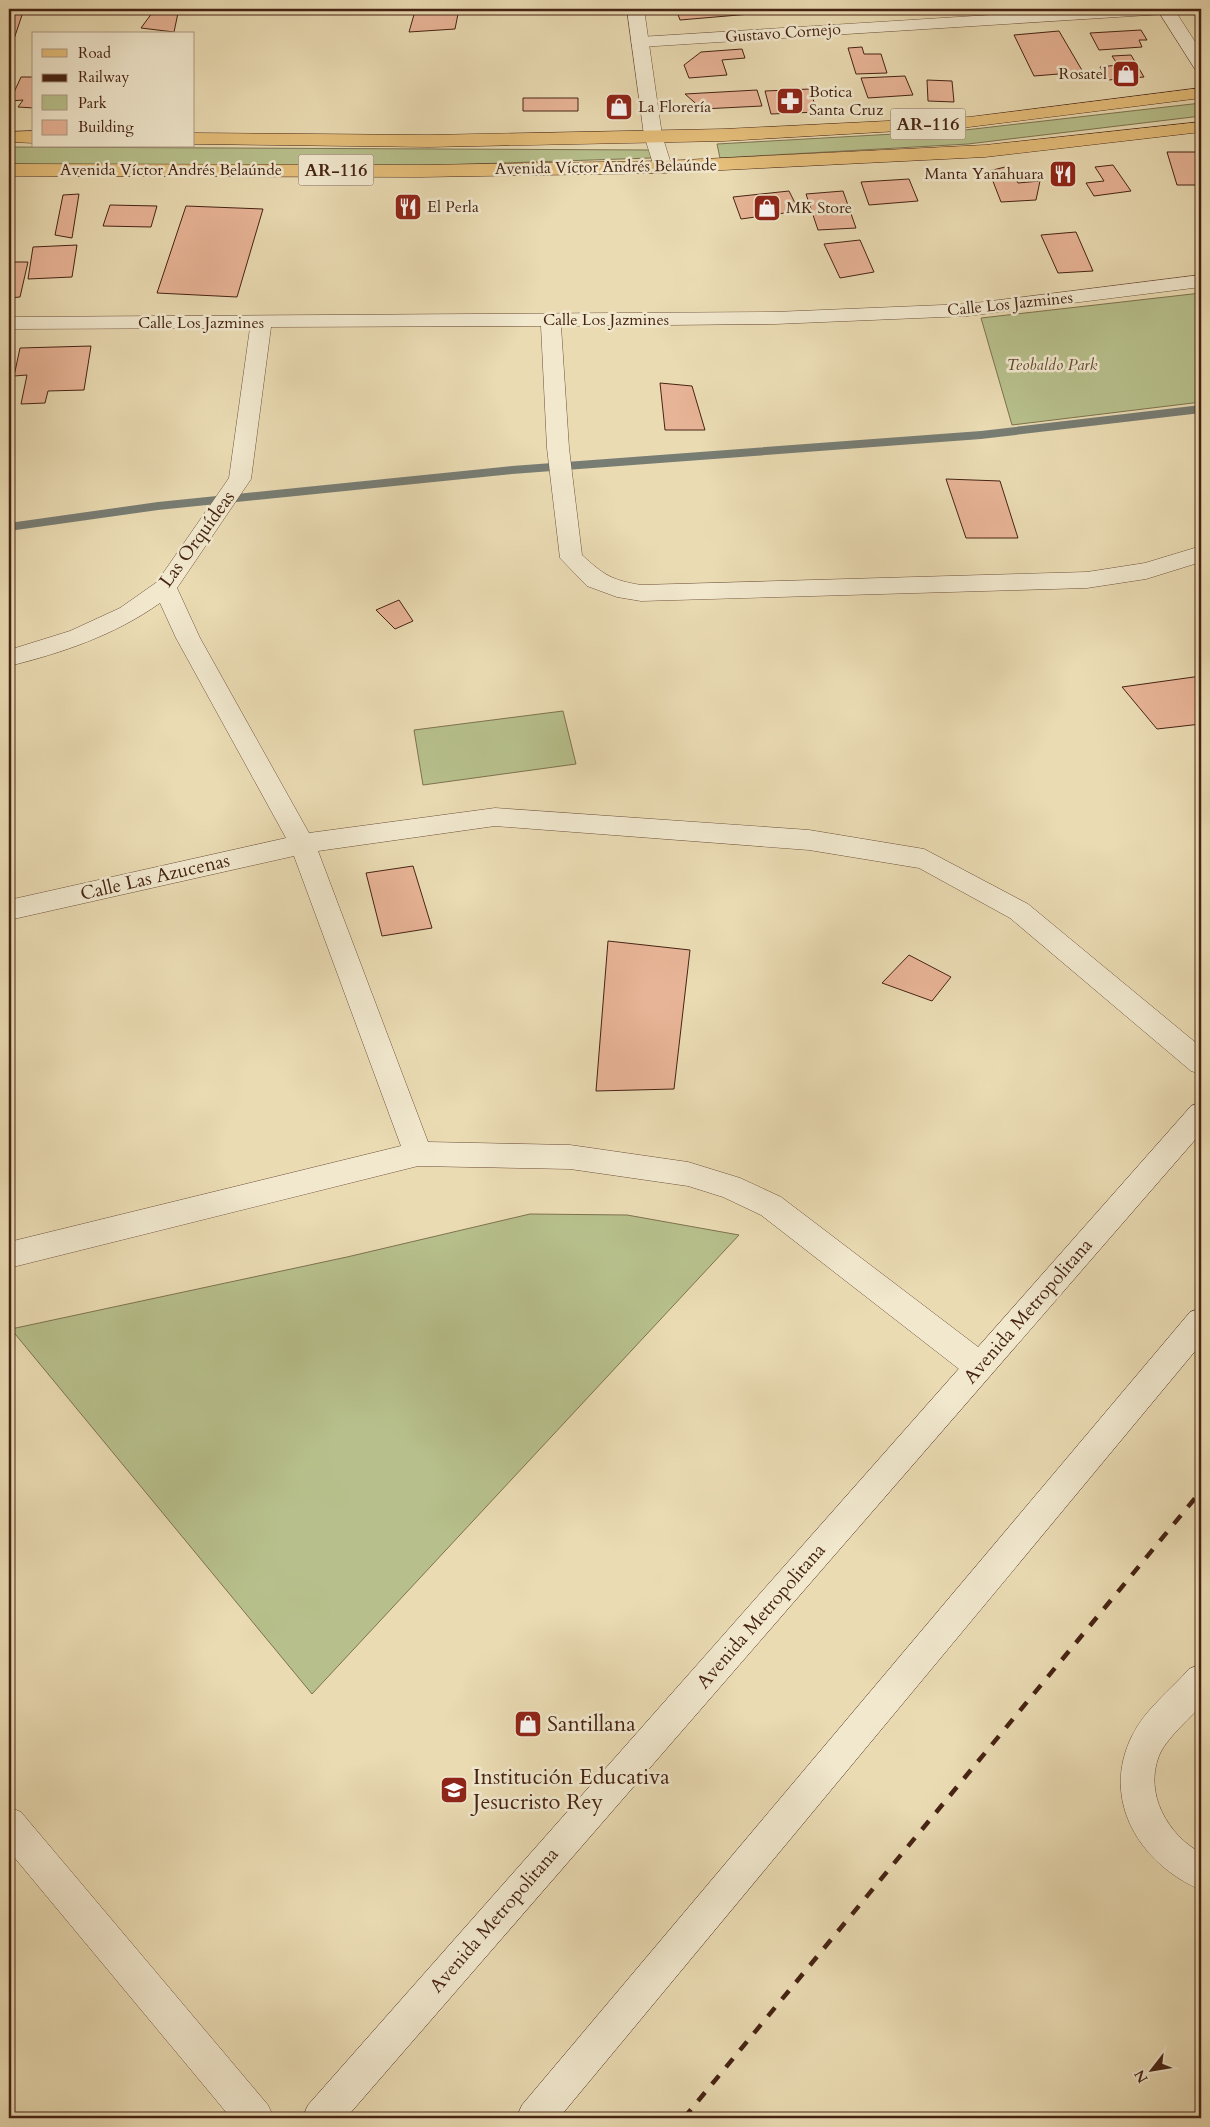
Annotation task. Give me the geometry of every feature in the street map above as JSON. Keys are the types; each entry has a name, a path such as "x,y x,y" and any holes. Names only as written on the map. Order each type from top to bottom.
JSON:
{"main road":[{"name":"Avenida Víctor Andrés Belaúnde","path":"195,139 429,141 724,135 969,122 1201,93"},
{"name":"Avenida Víctor Andrés Belaúnde","path":"9,170 420,170 663,167 985,151 1201,127"},
{"path":"9,137 32,137"}],"street":[{"path":"635,9 654,135 663,167"},
{"path":"1165,9 1201,65"},
{"name":"Gustavo Cornejo","path":"640,42 1165,9"},
{"name":"Calle Los Jazmines","path":"9,323 261,323 775,318 967,310 1201,281"},
{"path":"551,320 561,487 572,558 595,580 617,589 641,593 1088,580 1146,571 1201,554"},
{"name":"Las Orquídeas","path":"9,658 78,637 128,614 165,588 240,479 261,323"},
{"path":"165,588 188,638 302,844 418,1154"},
{"name":"Calle Las Azucenas","path":"9,910 302,844 495,817 809,840 924,859 1019,911 1201,1063"},
{"name":"Avenida Metropolitana","path":"321,2118 1201,1114"},
{"path":"9,1255 418,1154 570,1157 688,1174 730,1187 771,1206 979,1366"},
{"path":"535,2118 1201,1322"},
{"path":"1201,1681 1145,1747 1136,1787 1150,1829 1182,1864 1201,1872"},
{"path":"9,1824 255,2118"}],"green space":[{"path":"1201,103 1201,116 968,144 720,158 717,144 965,130"},
{"path":"9,147 654,150 651,158 325,169 9,164"},
{"name":"Teobaldo Park","path":"1201,293 1201,402 1012,425 981,318"},
{"path":"563,711 576,764 423,785 414,730"},
{"path":"530,1214 627,1215 739,1235 312,1694 11,1329 347,1257"}],"building":[{"path":"9,9 24,9 9,54"},
{"path":"459,9 455,29 409,32 415,11"},
{"path":"676,9 760,9 762,13 680,20"},
{"path":"152,13 178,13 174,32 141,28"},
{"path":"1141,30 1147,40 1139,40 1142,47 1099,50 1090,33"},
{"path":"1059,31 1083,72 1034,76 1014,35"},
{"path":"862,47 864,54 881,54 887,73 856,74 848,48"},
{"path":"742,49 745,58 722,60 727,75 689,78 684,65 701,52"},
{"path":"1131,55 1144,77 1108,80 1100,67 1118,65 1112,56"},
{"path":"905,76 913,95 868,98 861,78"},
{"path":"21,77 32,77 32,108 18,107 23,100 10,101"},
{"path":"927,80 952,81 954,102 928,101"},
{"path":"810,89 817,112 771,114 765,91"},
{"path":"757,90 762,106 702,109 685,94"},
{"path":"523,98 578,98 578,111 523,111"},
{"path":"1167,152 1201,152 1201,185 1177,185"},
{"path":"1113,165 1131,191 1094,196 1086,183 1104,181 1095,167"},
{"path":"1009,166 1018,183 1040,181 1036,200 1001,202 989,171"},
{"path":"909,179 918,201 869,205 861,182"},
{"path":"789,191 799,211 741,219 733,197"},
{"path":"843,191 856,228 818,230 806,194"},
{"path":"79,194 72,238 55,235 63,195"},
{"path":"110,205 157,206 151,227 103,226"},
{"path":"186,206 263,209 237,297 157,293"},
{"path":"1076,232 1093,271 1058,273 1041,235"},
{"path":"860,240 874,272 840,278 824,244"},
{"path":"77,245 72,277 28,279 33,247"},
{"path":"9,262 28,262 20,297 9,298"},
{"path":"91,346 84,390 48,391 45,403 21,404 27,375 14,376 20,348"},
{"path":"660,383 692,386 705,430 665,430"},
{"path":"946,479 1000,481 1018,538 966,538"},
{"path":"399,600 413,621 395,629 376,610"},
{"path":"1201,676 1201,724 1157,729 1122,687"},
{"path":"413,866 432,928 382,936 366,873"},
{"path":"608,941 690,950 674,1089 596,1091"},
{"path":"909,955 951,977 932,1001 882,983"}],"waterway":[{"path":"9,527 158,506 512,470 981,435 1201,409"}],"railway":[{"path":"684,2118 1201,1491"}],"place":[{"name":"Rosatel","path":"1126,74"},
{"name":"Botica Santa Cruz","path":"790,101"},
{"name":"La Florería","path":"619,107"},
{"name":"Manta Yanahuara","path":"1063,174"},
{"name":"El Perla","path":"408,207"},
{"name":"MK Store","path":"767,208"},
{"name":"Santillana","path":"528,1724"},
{"name":"Institución Educativa Jesucristo Rey","path":"454,1790"}]}
